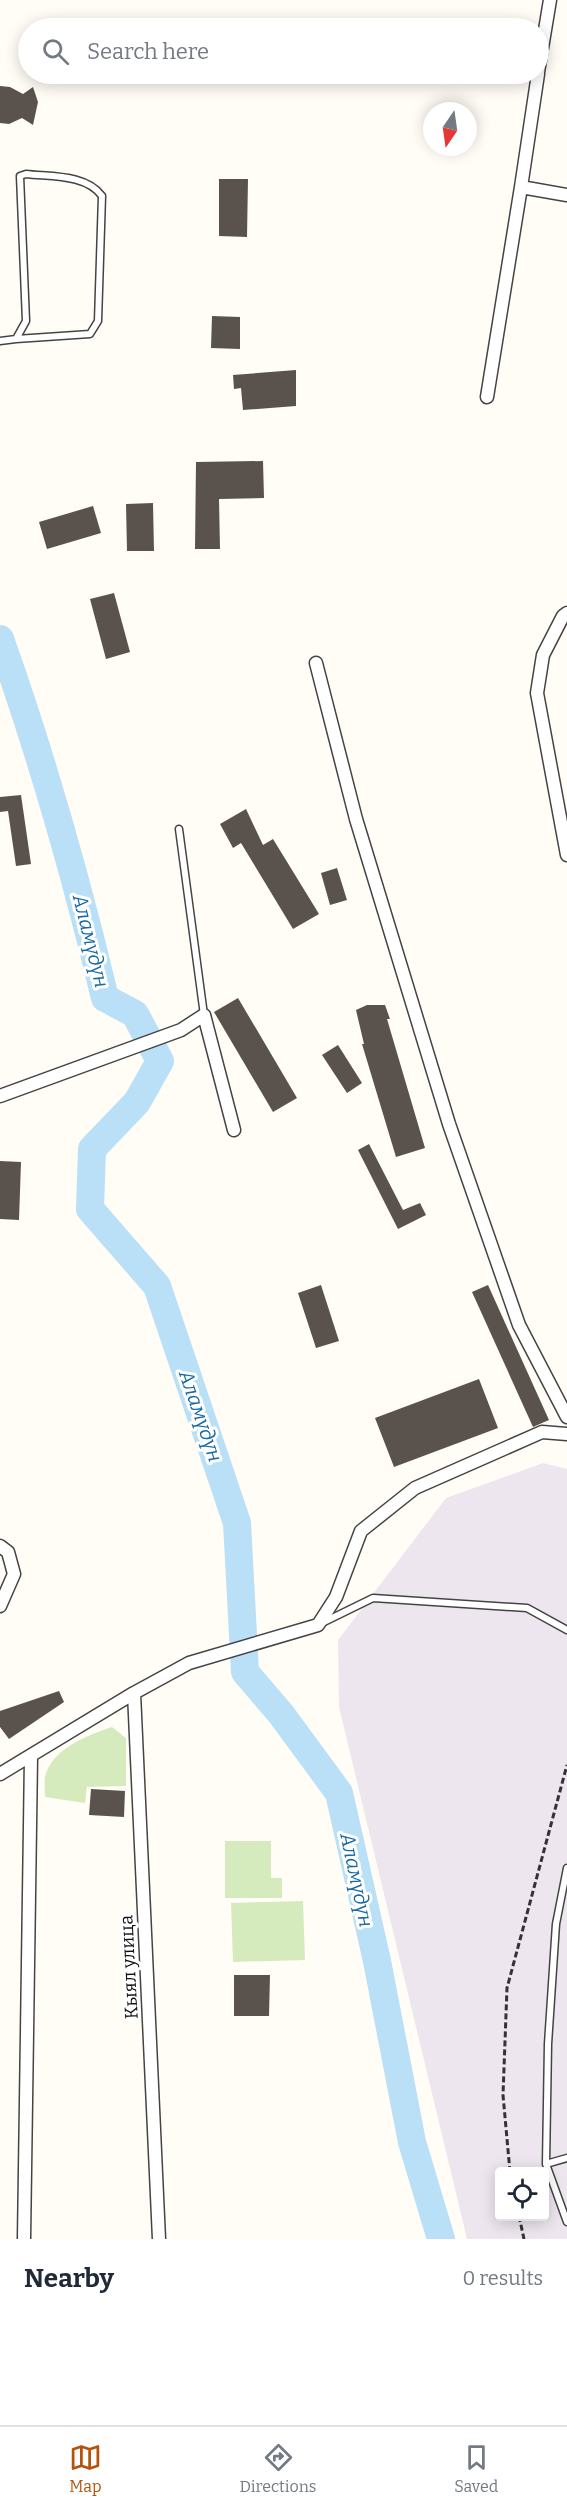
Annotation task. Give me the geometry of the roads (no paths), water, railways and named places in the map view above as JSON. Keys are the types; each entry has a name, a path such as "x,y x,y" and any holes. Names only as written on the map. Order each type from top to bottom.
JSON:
{"street":[{"path":"547,18 550,0"},
{"path":"487,397 536,84"},
{"path":"521,187 567,195"},
{"path":"567,613 563,616 543,655 537,693 567,855"},
{"path":"316,663 356,819 449,1124 519,1325 567,1417"},
{"path":"0,1096 181,1030 204,1015 234,1130"},
{"path":"0,1774 134,1692 189,1663 318,1624 336,1596 361,1532 415,1488 542,1432 567,1434"},
{"path":"0,1546 8,1552 14,1574 0,1606"},
{"name":"Кыял улица","path":"134,1692 159,2239"},
{"path":"24,2239 31,1757"}],"lane":[{"path":"0,341 90,334 98,321 102,196 95,186 84,181 26,174 20,176 26,321 16,339"},
{"path":"179,829 204,1015"},
{"path":"318,1624 373,1598 527,1608 567,1630"},
{"path":"567,1868 556,1924 548,2044 546,2164 567,2222"},
{"path":"546,2164 567,2158"}],"waterway":[{"name":"Аламүдүн","path":"0,639 57,817 105,998 135,1014 160,1061 137,1102 92,1149 90,1209 157,1286 237,1523 245,1672 281,1714 339,1793 377,1961 412,2142 441,2239"}]}
